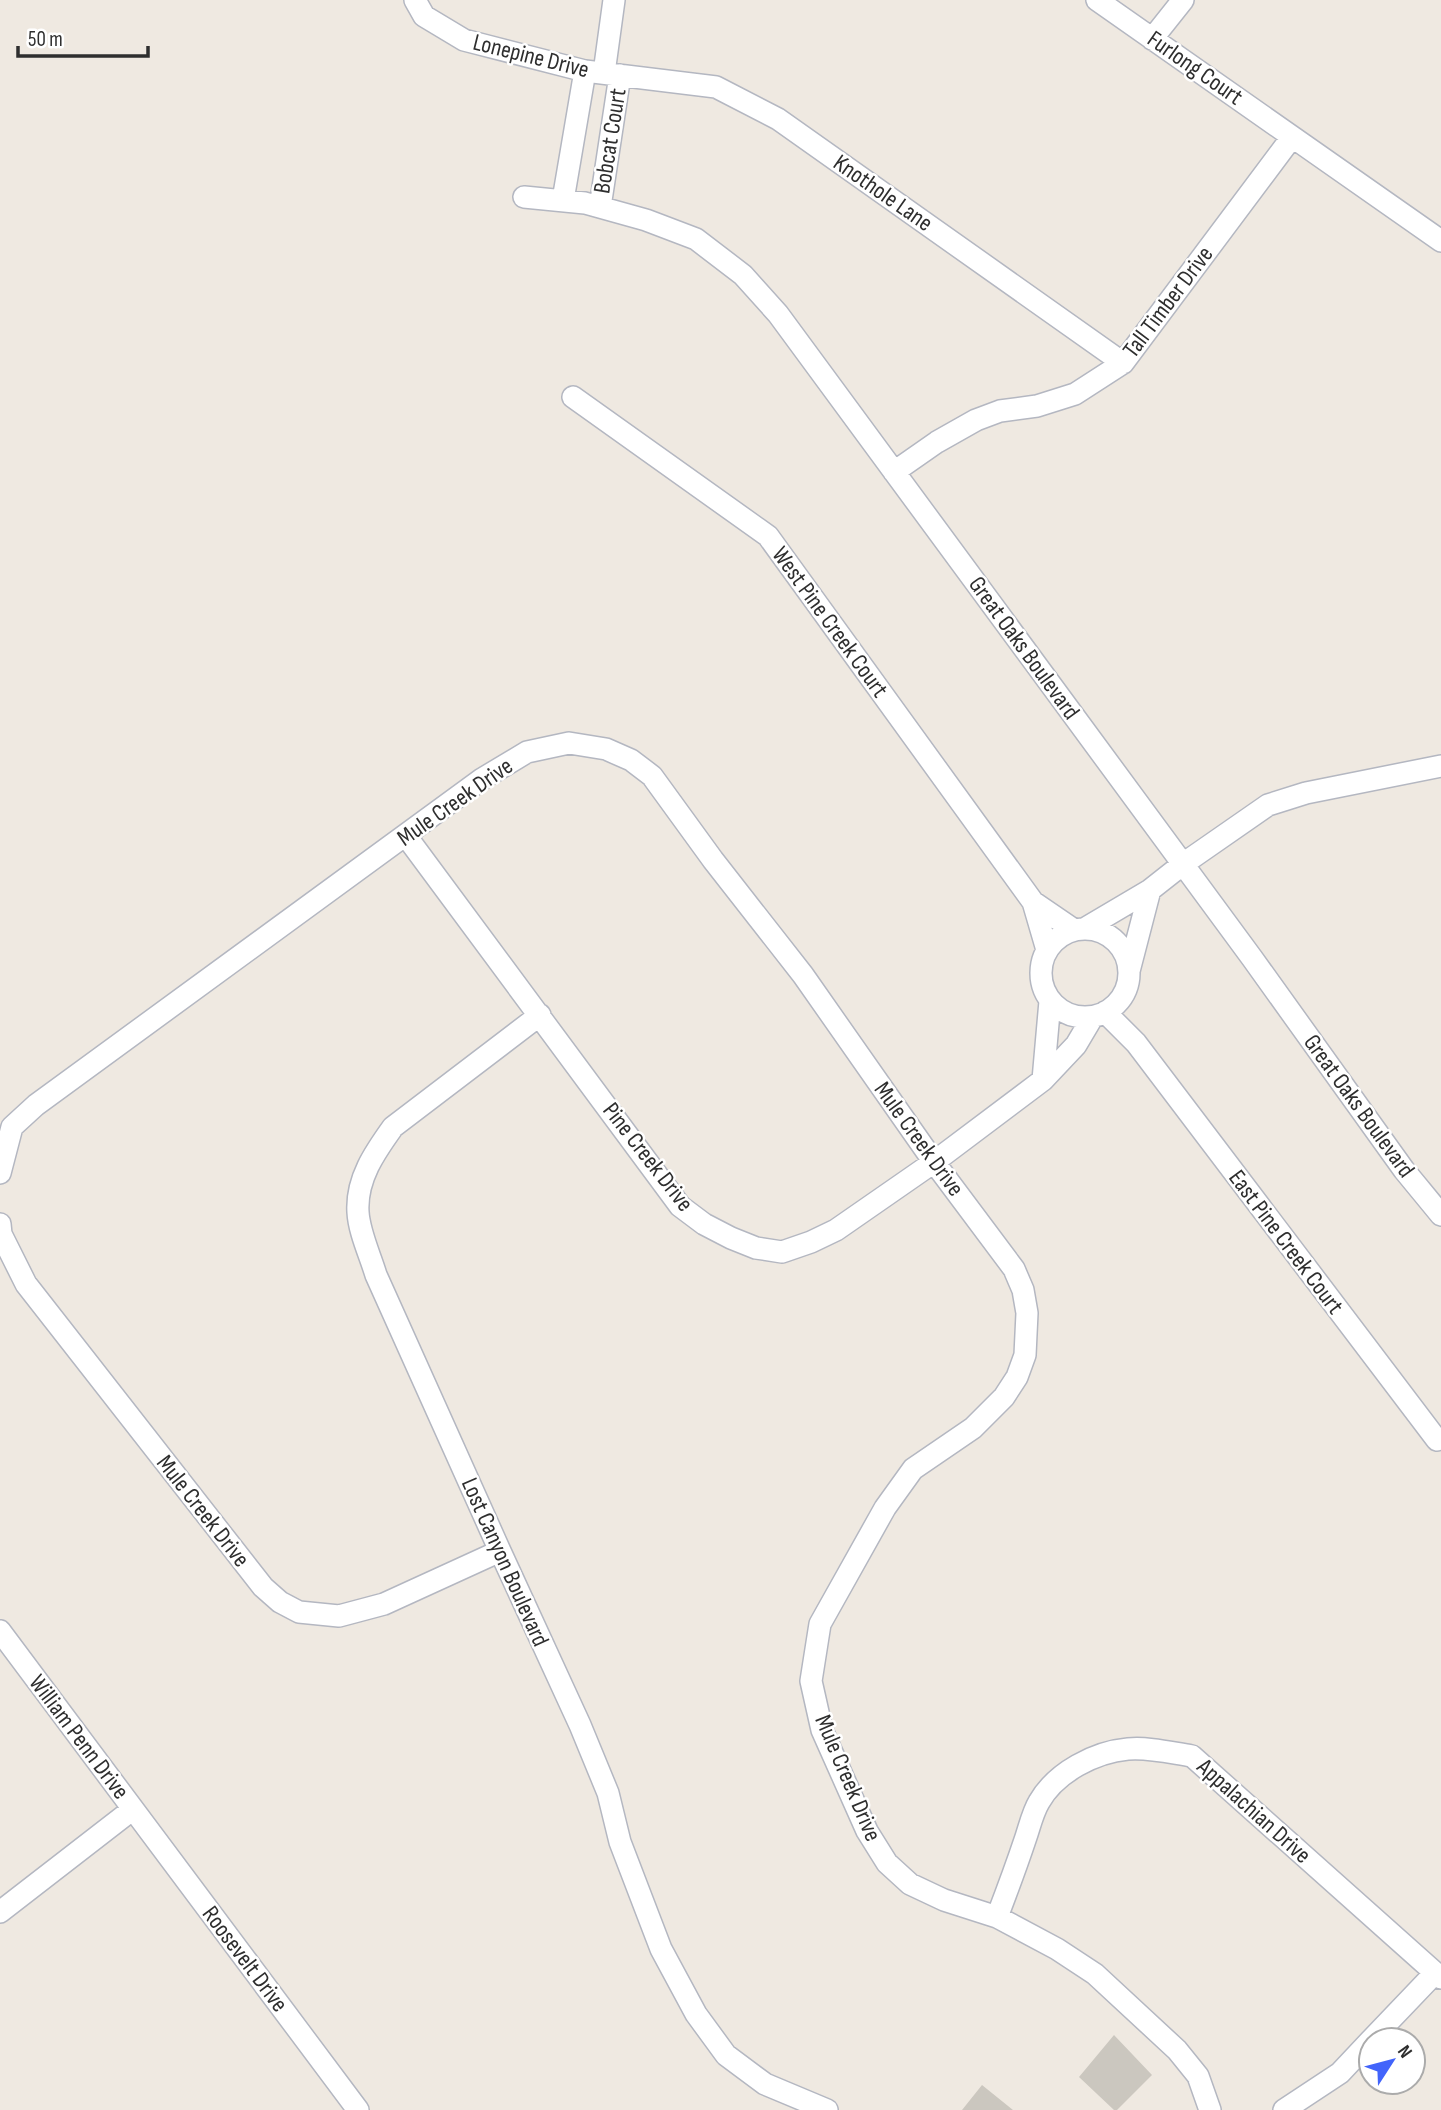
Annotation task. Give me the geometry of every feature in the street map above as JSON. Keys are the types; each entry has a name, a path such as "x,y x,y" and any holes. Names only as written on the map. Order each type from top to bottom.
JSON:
{"street":[{"name":"Lonepine Drive","path":"415,0 424,16 464,40 603,73"},
{"name":"Bobcat Court","path":"600,207 603,73 614,0"},
{"name":"Furlong Court","path":"1097,0 1441,241"},
{"path":"1152,39 1183,0"},
{"name":"Bobcat Court","path":"563,200 603,73"},
{"name":"Knothole Lane","path":"603,73 716,87 778,119 1123,363"},
{"name":"Tall Timber Drive","path":"894,472 937,442 976,420 1000,411 1037,406 1075,394 1123,363 1292,137"},
{"name":"Great Oaks Boulevard","path":"524,197 585,203 646,220 696,239 743,275 778,314 1183,864 1404,1170 1441,1215"},
{"name":"West Pine Creek Court","path":"573,397 768,536 1033,902 1047,950"},
{"name":"Mule Creek Drive","path":"0,1173 12,1127 36,1105 482,779 527,752 569,743 606,749 631,760 652,776 713,860 803,975 934,1162 1014,1269 1023,1290 1027,1313 1025,1355 1017,1377 1004,1396 973,1428 913,1469 884,1508 820,1624 811,1681 822,1730 867,1831 887,1863 911,1884 944,1900 997,1917 1057,1949 1095,1975 1178,2050 1198,2076 1210,2110"},
{"path":"1150,890 1120,1001 1099,1015 1072,1016 1060,1010 1050,1001 1041,976 1042,963 1054,941 1150,890 1268,805 1306,793 1441,766"},
{"name":"Pine Creek Drive","path":"406,836 680,1206 704,1224 756,1248 782,1252 836,1230 934,1162 1043,1080 1076,1045 1099,1015"},
{"name":"West Pine Creek Court","path":"1033,902 1079,930"},
{"path":"1079,930 1097,931 1110,936 1126,957 1127,981"},
{"name":"East Pine Creek Court","path":"1127,981 1136,1043"},
{"path":"1043,1080 1050,1001"},
{"name":"Lost Canyon Boulevard","path":"540,1015 393,1126 364,1174 358,1212 376,1275 580,1725 608,1793 620,1842 661,1949 696,2014 726,2055 765,2084 827,2110"},
{"name":"East Pine Creek Court","path":"1099,1015 1136,1043 1437,1440"},
{"name":"Mule Creek Drive","path":"0,1224 1,1234 26,1284 263,1587 280,1602 299,1612 339,1616 384,1604 500,1551"},
{"name":"William Penn Drive","path":"0,1631 132,1808"},
{"name":"Appalachian Drive","path":"997,1917 1038,1802 1052,1785 1090,1759 1111,1751 1147,1749 1192,1756 1438,1975"},
{"path":"0,1912 132,1808"},
{"name":"Roosevelt Drive","path":"132,1808 358,2110"},
{"path":"1385,2026 1438,1975"},
{"path":"1284,2110 1340,2073 1357,2055"}],"building":[{"path":"1114,2035 1152,2075 1117,2110 1079,2077"},
{"path":"982,2085 1013,2110 962,2110"}]}
